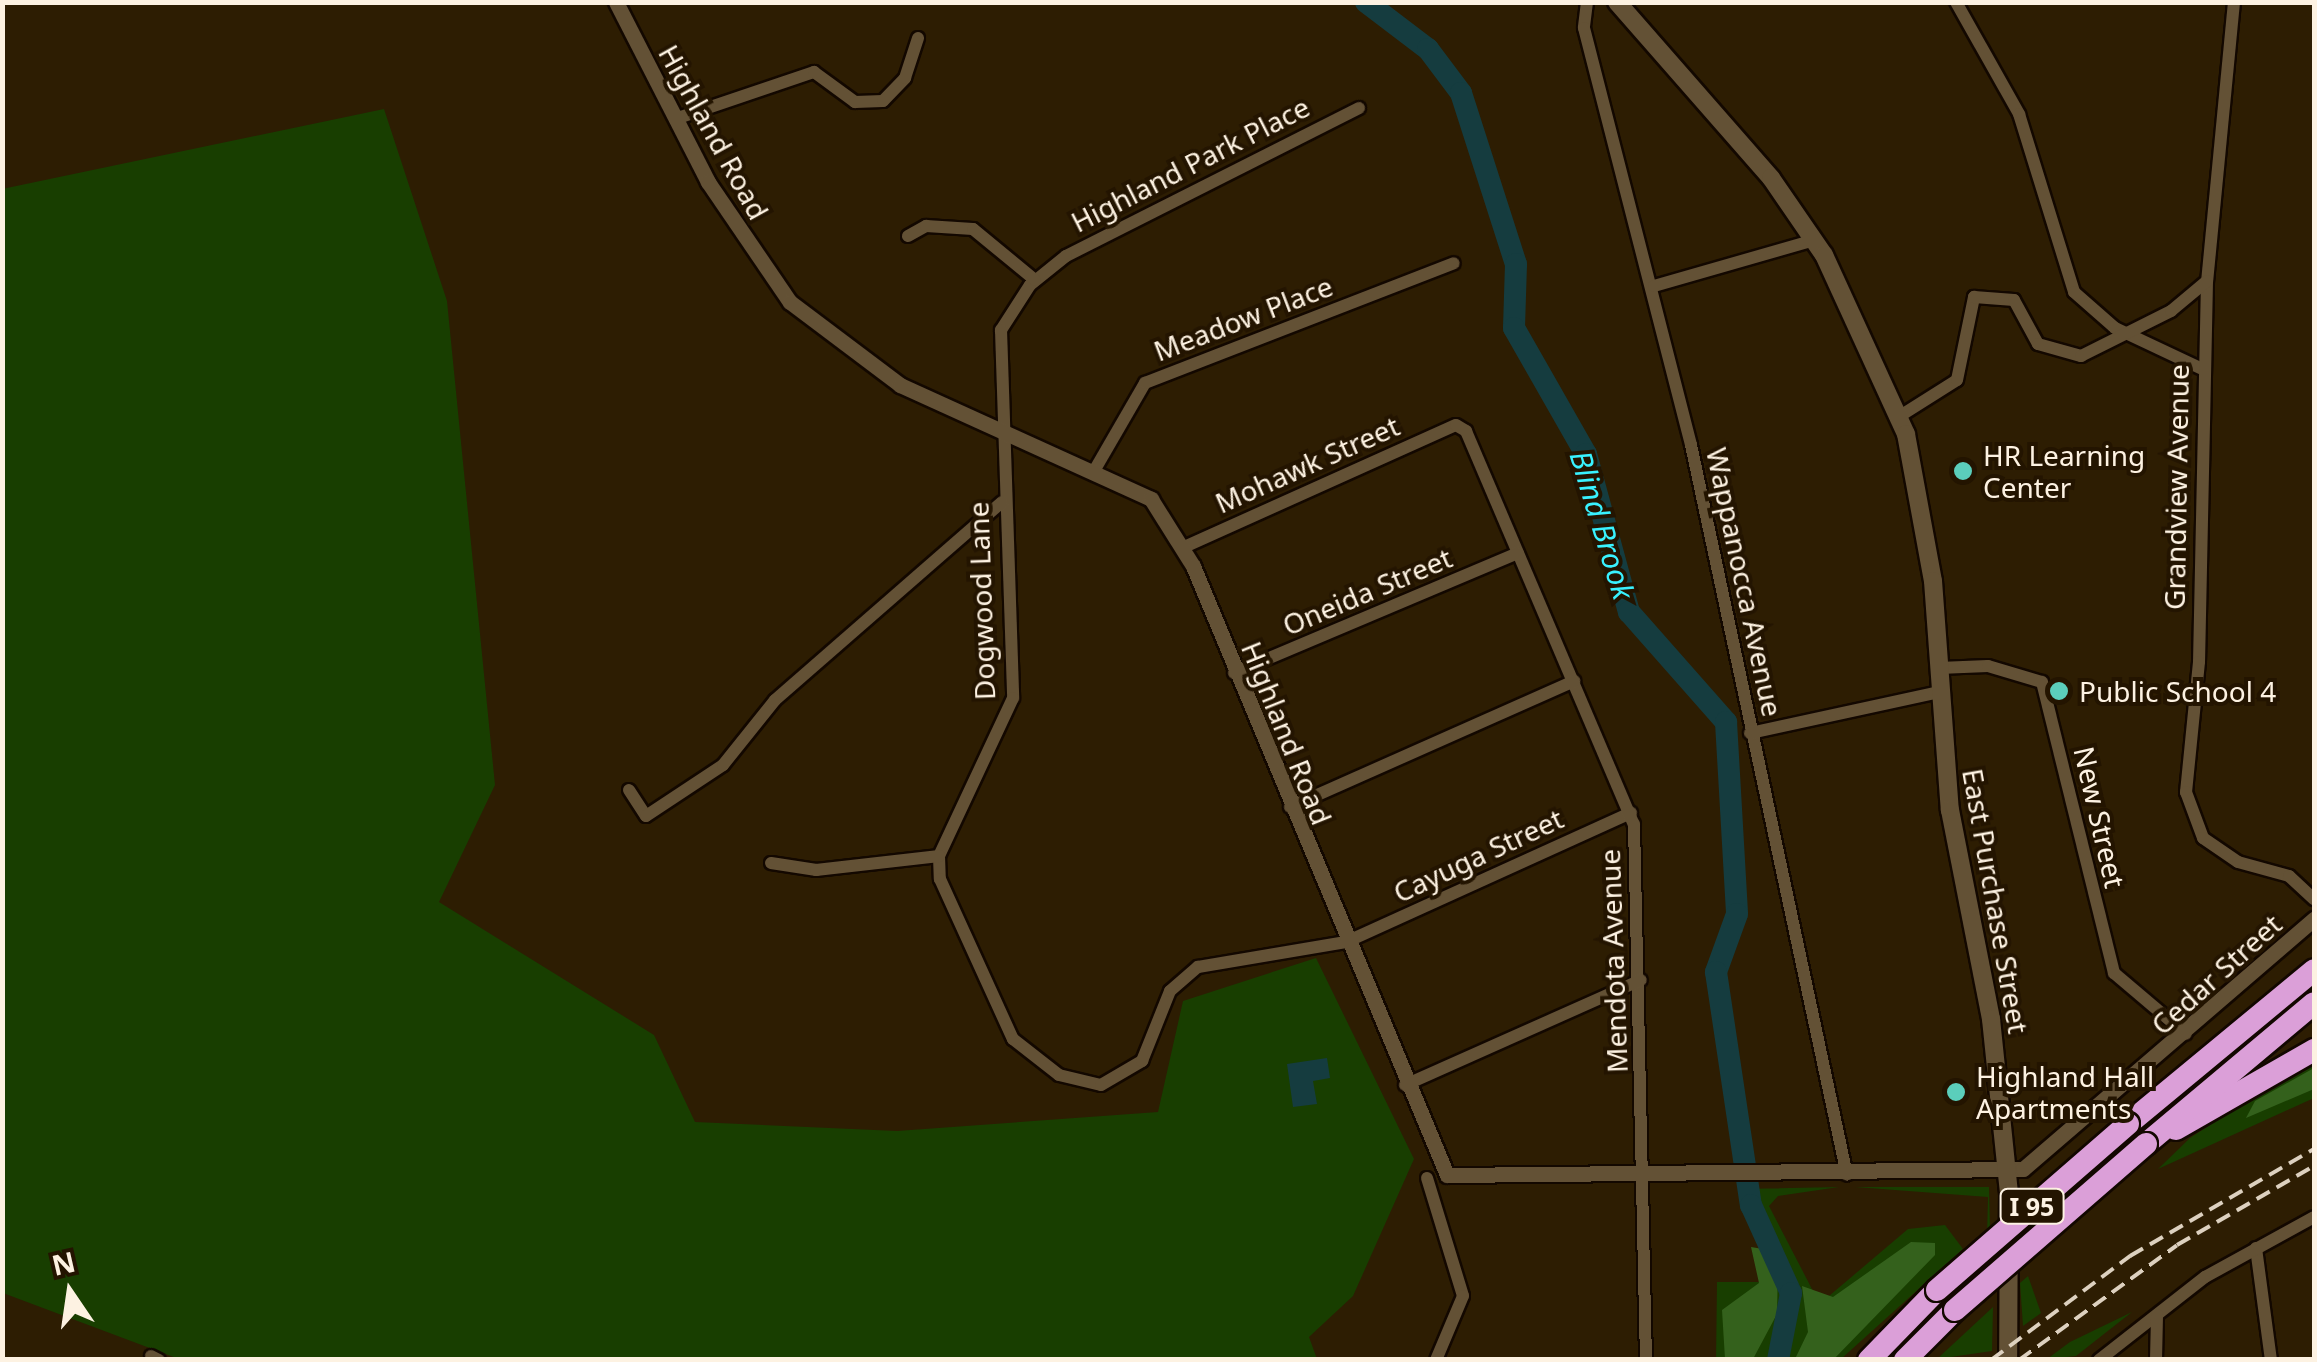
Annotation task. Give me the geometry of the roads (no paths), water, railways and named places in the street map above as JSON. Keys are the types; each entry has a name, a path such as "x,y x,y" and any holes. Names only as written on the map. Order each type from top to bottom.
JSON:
{"highway":[{"name":"I 95","path":"1869,1360 1937,1290 2314,970"},
{"name":"I 95","path":"1905,1360 1956,1310 2146,1144 2314,1003"},
{"path":"2146,1144 2314,1050"}],"main road":[{"path":"1618,2 1814,240 1900,416 1933,581 1938,668"},
{"name":"East Purchase Street","path":"1938,668 2007,1171 2008,1360"}],"street":[{"name":"Highland Road","path":"616,2 675,119 790,302 874,370 1151,499 1182,548 1405,1085 1447,1176 1643,1178 2007,1171"},
{"name":"Wappanocca Avenue","path":"1587,2 1584,28 1654,286 1847,1175"},
{"path":"1956,2 2019,114 2060,268 2088,309 2202,369"},
{"name":"Grandview Avenue","path":"2234,2 2202,369 2189,812 2218,850 2289,876 2314,899"},
{"path":"675,119 814,72 855,102 883,101 905,78 918,38"},
{"name":"Highland Park Place","path":"1007,434 1001,330 1035,280 1130,218 1359,108"},
{"path":"908,236 926,226 974,228 1035,280"},
{"path":"1654,286 1814,240"},
{"name":"Meadow Place","path":"1094,472 1145,383 1454,264"},
{"path":"1900,416 1958,380 1974,297 2014,300 2038,344 2056,354 2081,356 2131,333 2207,282"},
{"name":"Mohawk Street","path":"1182,548 1453,426"},
{"name":"Mendota Avenue","path":"1453,426 1466,431 1631,813 1640,980 1646,1360"},
{"name":"Dogwood Lane","path":"939,856 1013,698 1002,502 1007,434"},
{"path":"629,790 646,816 724,765 775,700 1002,502"},
{"name":"Oneida Street","path":"1234,672 1518,552"},
{"name":"New Street","path":"1938,668 1988,666 2042,682 2114,973 2186,1034"},
{"path":"1290,807 1574,681"},
{"path":"1750,732 1940,692"},
{"name":"Cayuga Street","path":"1346,942 1631,813"},
{"path":"771,864 816,870 939,856 992,1006 1032,1057 1078,1084 1128,1075 1154,1040 1170,992 1198,967 1346,942"},
{"name":"Cedar Street","path":"2007,1171 2046,1158 2314,920"},
{"path":"1405,1085 1640,980"},
{"path":"1426,1178 1463,1296 1451,1343 1436,1360"},
{"path":"2098,1360 2157,1314 2256,1248 2314,1217"},
{"path":"2256,1248 2271,1360"},
{"path":"2156,1360 2157,1314"},
{"path":"2122,1344 2122,1360"}],"water":[{"path":"1327,1058 1330,1078 1313,1081 1317,1104 1293,1107 1287,1064"}],"waterway":[{"name":"Blind Brook","path":"1366,2 1428,49 1461,93 1516,264 1514,328 1586,454 1629,612 1726,722 1737,914 1716,972 1751,1205 1791,1293 1778,1360"}],"railway":[{"path":"1991,1360 2130,1256 2314,1149"},
{"path":"2019,1360 2177,1245 2314,1166"}],"place":[{"name":"HR Learning Center","path":"1963,471"},
{"name":"Public School 4","path":"2059,691"},
{"name":"Highland Hall Apartments","path":"1956,1092"}]}
